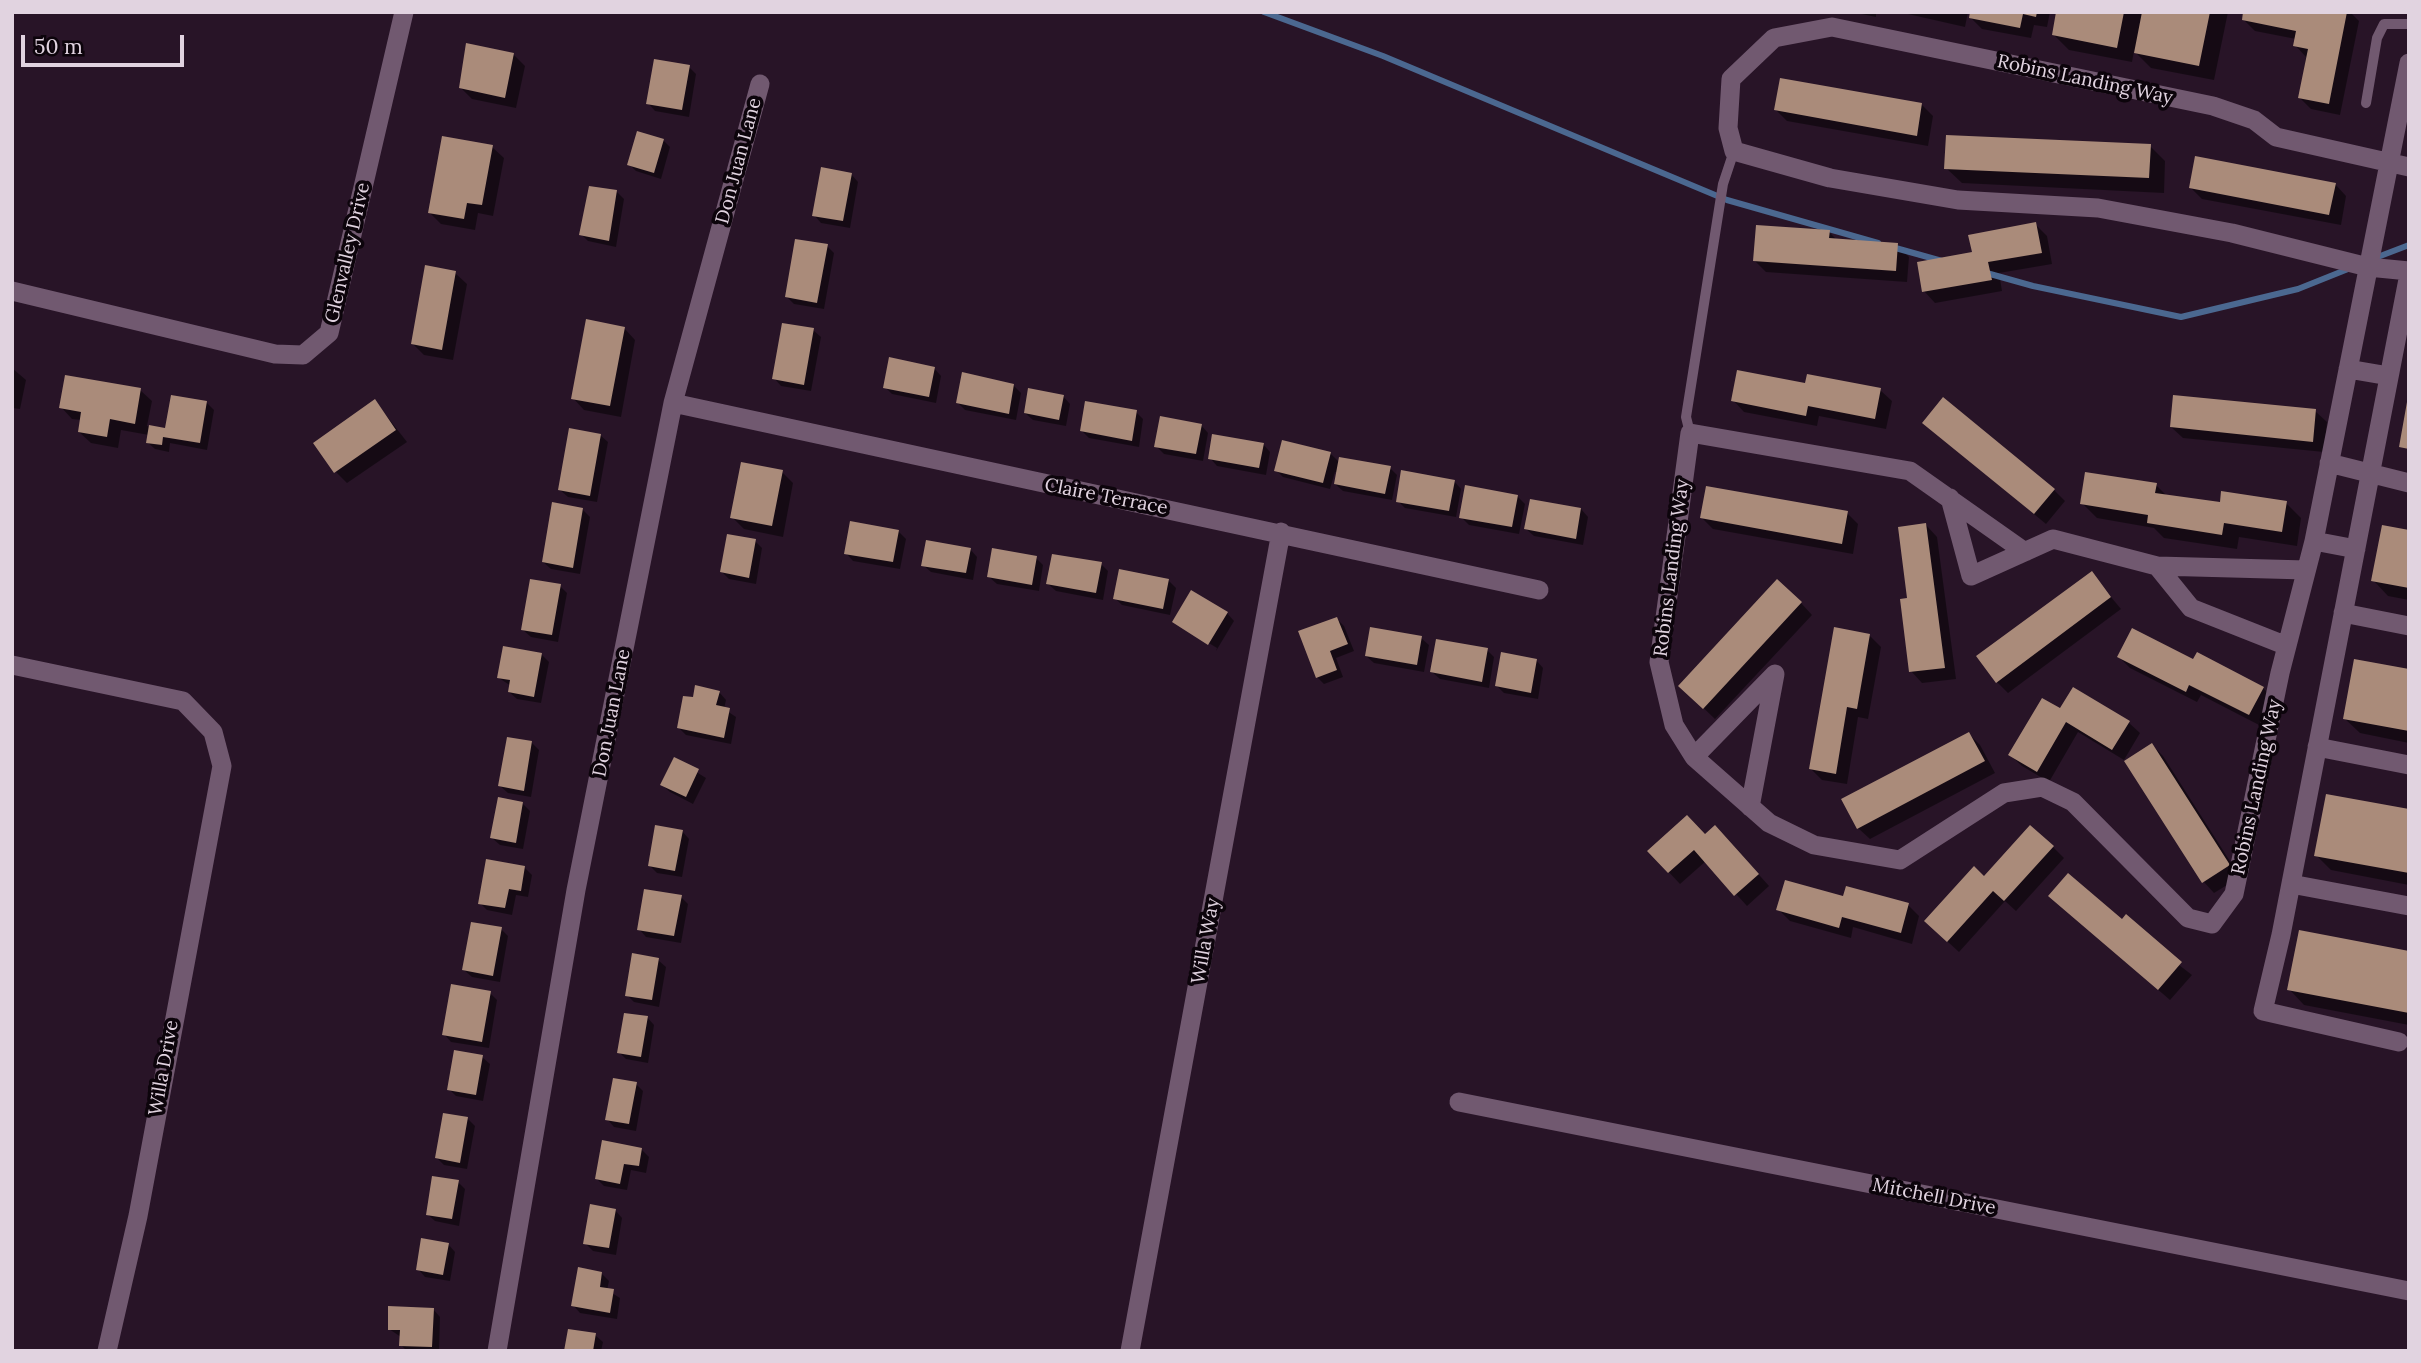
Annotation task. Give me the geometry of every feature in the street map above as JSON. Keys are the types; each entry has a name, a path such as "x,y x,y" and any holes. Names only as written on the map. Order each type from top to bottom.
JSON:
{"street":[{"name":"Glenvalley Drive","path":"12,292 275,354 303,355 329,332 404,12"},
{"name":"Robins Landing Way","path":"1734,151 1728,128 1731,79 1774,38 1832,27 2213,107 2254,120 2276,137 2409,167"},
{"name":"Robins Landing Way","path":"1690,433 1659,662 1674,724 1694,757 1769,823 1814,845 1900,860 2004,793 2042,786 2073,802 2188,918 2212,923 2234,894 2287,646 2314,541 2409,63"},
{"name":"Don Juan Lane","path":"497,1351 576,890 673,403 760,84"},
{"path":"1734,151 1830,178 1958,200 2111,210 2232,233 2368,267 2409,272 2402,347 2389,376 2291,884 2263,1011 2399,1042"},
{"path":"2348,369 2389,376"},
{"name":"Claire Terrace","path":"673,403 1056,487 1281,532 1539,590"},
{"path":"1690,433 1910,471 2025,552"},
{"path":"2329,463 2409,483"},
{"path":"1950,498 1971,576 2053,540 2157,566 2306,570"},
{"name":"Willa Way","path":"1130,1351 1281,532"},
{"path":"2314,541 2356,549"},
{"path":"2157,566 2191,608 2287,646"},
{"path":"2343,613 2409,626"},
{"name":"Willa Drive","path":"12,665 183,701 213,732 222,766 138,1216 107,1351"},
{"path":"1694,757 1775,674 1750,807"},
{"path":"2317,747 2409,765"},
{"path":"2291,884 2409,906"},
{"name":"Mitchell Drive","path":"1458,1102 2409,1291"}],"lane":[{"path":"2366,103 2377,37 2384,24 2409,24"},
{"path":"1690,433 1686,417 1689,394 1723,184 1734,151"}],"building":[{"path":"1970,12 2037,12 2036,17 2023,14 2020,28 1969,18"},
{"path":"2056,12 2124,12 2117,48 2052,35"},
{"path":"2142,12 2210,12 2199,66 2134,53"},
{"path":"2243,12 2347,12 2329,104 2298,98 2308,49 2293,46 2296,31 2242,20"},
{"path":"466,43 514,53 505,98 459,88"},
{"path":"654,59 690,65 682,110 646,104"},
{"path":"1780,78 1922,103 1917,136 1774,110"},
{"path":"637,131 664,139 654,173 627,165"},
{"path":"1946,135 2151,144 2149,178 1944,169"},
{"path":"442,136 493,145 482,205 467,203 464,219 428,213"},
{"path":"2195,156 2336,183 2329,215 2189,188"},
{"path":"821,167 852,173 843,221 812,216"},
{"path":"589,186 617,190 609,241 579,235"},
{"path":"2036,222 2042,253 1988,262 1992,280 1922,292 1917,262 1972,252 1968,235"},
{"path":"1756,225 1830,230 1829,238 1898,243 1896,271 1753,261"},
{"path":"795,239 828,244 817,303 785,297"},
{"path":"425,265 456,271 442,350 411,344"},
{"path":"586,319 625,327 610,406 571,399"},
{"path":"782,323 814,328 804,385 772,379"},
{"path":"889,357 935,367 929,397 883,388"},
{"path":"1737,370 1805,383 1807,374 1881,388 1875,419 1808,406 1806,416 1731,401"},
{"path":"962,372 1014,384 1009,414 956,403"},
{"path":"65,375 141,388 135,424 110,419 107,437 78,432 81,412 59,408"},
{"path":"1028,388 1064,395 1059,420 1024,413"},
{"path":"171,395 207,401 200,443 163,437 162,445 146,443 149,425 165,428"},
{"path":"2173,395 2316,409 2313,442 2170,427"},
{"path":"1943,397 2055,489 2034,514 1922,423"},
{"path":"375,399 396,430 334,473 313,443"},
{"path":"1085,401 1137,410 1132,441 1080,431"},
{"path":"2409,402 2409,449 2399,447"},
{"path":"1160,416 1202,424 1196,454 1154,447"},
{"path":"569,428 601,434 590,496 558,490"},
{"path":"1212,434 1264,443 1259,468 1208,459"},
{"path":"1282,440 1331,452 1323,483 1274,471"},
{"path":"1339,457 1391,466 1385,494 1334,484"},
{"path":"741,462 783,470 772,526 730,518"},
{"path":"1401,470 1455,480 1449,511 1396,502"},
{"path":"2085,472 2157,483 2155,493 2220,502 2221,491 2287,501 2282,532 2224,523 2222,535 2147,523 2148,515 2080,504"},
{"path":"1465,485 1518,495 1512,527 1459,518"},
{"path":"1706,486 1848,511 1842,544 1700,518"},
{"path":"1530,499 1581,508 1576,539 1524,529"},
{"path":"552,502 583,508 573,568 542,562"},
{"path":"850,521 899,530 893,562 844,554"},
{"path":"1926,523 1945,668 1909,672 1900,599 1907,598 1898,527"},
{"path":"2382,525 2409,530 2409,588 2371,581"},
{"path":"727,534 756,539 749,578 720,572"},
{"path":"926,540 971,548 966,573 921,566"},
{"path":"992,548 1037,556 1032,585 987,577"},
{"path":"1052,554 1102,562 1096,593 1046,584"},
{"path":"1119,569 1169,579 1163,609 1113,599"},
{"path":"2092,571 2111,597 1996,683 1976,656"},
{"path":"530,579 561,584 552,635 521,630"},
{"path":"1777,579 1802,602 1703,709 1678,686"},
{"path":"1191,590 1228,612 1208,645 1172,622"},
{"path":"1337,617 1348,644 1330,651 1337,670 1316,678 1298,631"},
{"path":"1370,627 1422,636 1417,665 1365,656"},
{"path":"1834,627 1870,634 1857,709 1847,707 1836,774 1809,769"},
{"path":"2132,628 2193,659 2197,652 2264,687 2249,715 2189,685 2186,692 2117,657"},
{"path":"1436,639 1488,648 1482,682 1430,672"},
{"path":"503,646 542,653 534,697 508,692 510,680 497,678"},
{"path":"1501,652 1537,659 1531,693 1495,686"},
{"path":"2354,659 2409,669 2409,731 2343,719"},
{"path":"695,685 720,691 716,705 730,708 724,738 677,728 683,696 693,697"},
{"path":"2073,687 2130,721 2112,750 2066,722 2037,772 2008,755 2042,698 2060,708"},
{"path":"1969,732 1985,761 1857,829 1841,799"},
{"path":"507,737 532,741 524,791 498,786"},
{"path":"2152,743 2230,865 2202,883 2124,761"},
{"path":"674,757 699,769 686,797 660,785"},
{"path":"2326,794 2409,809 2409,873 2314,856"},
{"path":"498,797 523,802 516,843 490,838"},
{"path":"1687,815 1705,834 1715,825 1759,874 1734,896 1694,850 1668,873 1647,851"},
{"path":"655,825 683,830 675,871 648,866"},
{"path":"2030,825 2054,846 2004,901 1993,891 1947,942 1924,921 1974,866 1984,876"},
{"path":"486,859 525,866 521,891 509,889 505,908 478,904"},
{"path":"2068,873 2122,919 2126,914 2182,962 2158,990 2048,896"},
{"path":"1785,880 1843,896 1846,886 1909,903 1901,933 1842,917 1839,928 1776,910"},
{"path":"644,889 682,895 674,936 637,930"},
{"path":"471,922 502,927 493,976 462,970"},
{"path":"2299,930 2409,951 2409,1013 2287,990"},
{"path":"632,953 659,958 652,1000 625,996"},
{"path":"451,984 491,991 482,1042 442,1035"},
{"path":"624,1013 648,1016 641,1057 617,1053"},
{"path":"454,1050 483,1055 476,1095 447,1090"},
{"path":"613,1078 637,1082 629,1124 605,1120"},
{"path":"443,1113 468,1117 460,1163 435,1158"},
{"path":"602,1140 642,1148 639,1166 624,1164 620,1184 595,1179"},
{"path":"432,1176 459,1180 452,1219 426,1215"},
{"path":"590,1204 616,1209 609,1248 583,1244"},
{"path":"421,1238 449,1243 443,1275 416,1270"},
{"path":"578,1267 602,1272 600,1287 614,1289 610,1313 571,1306"},
{"path":"388,1306 434,1308 432,1347 399,1346 400,1330 388,1330"},
{"path":"568,1329 596,1333 593,1351 564,1351"}],"waterway":[{"path":"1264,12 1383,56 1727,200 1878,243"},
{"path":"2375,258 2409,245"},
{"path":"1892,247 1942,261"},
{"path":"1983,272 2033,286 2181,317 2298,289 2348,269"}]}
